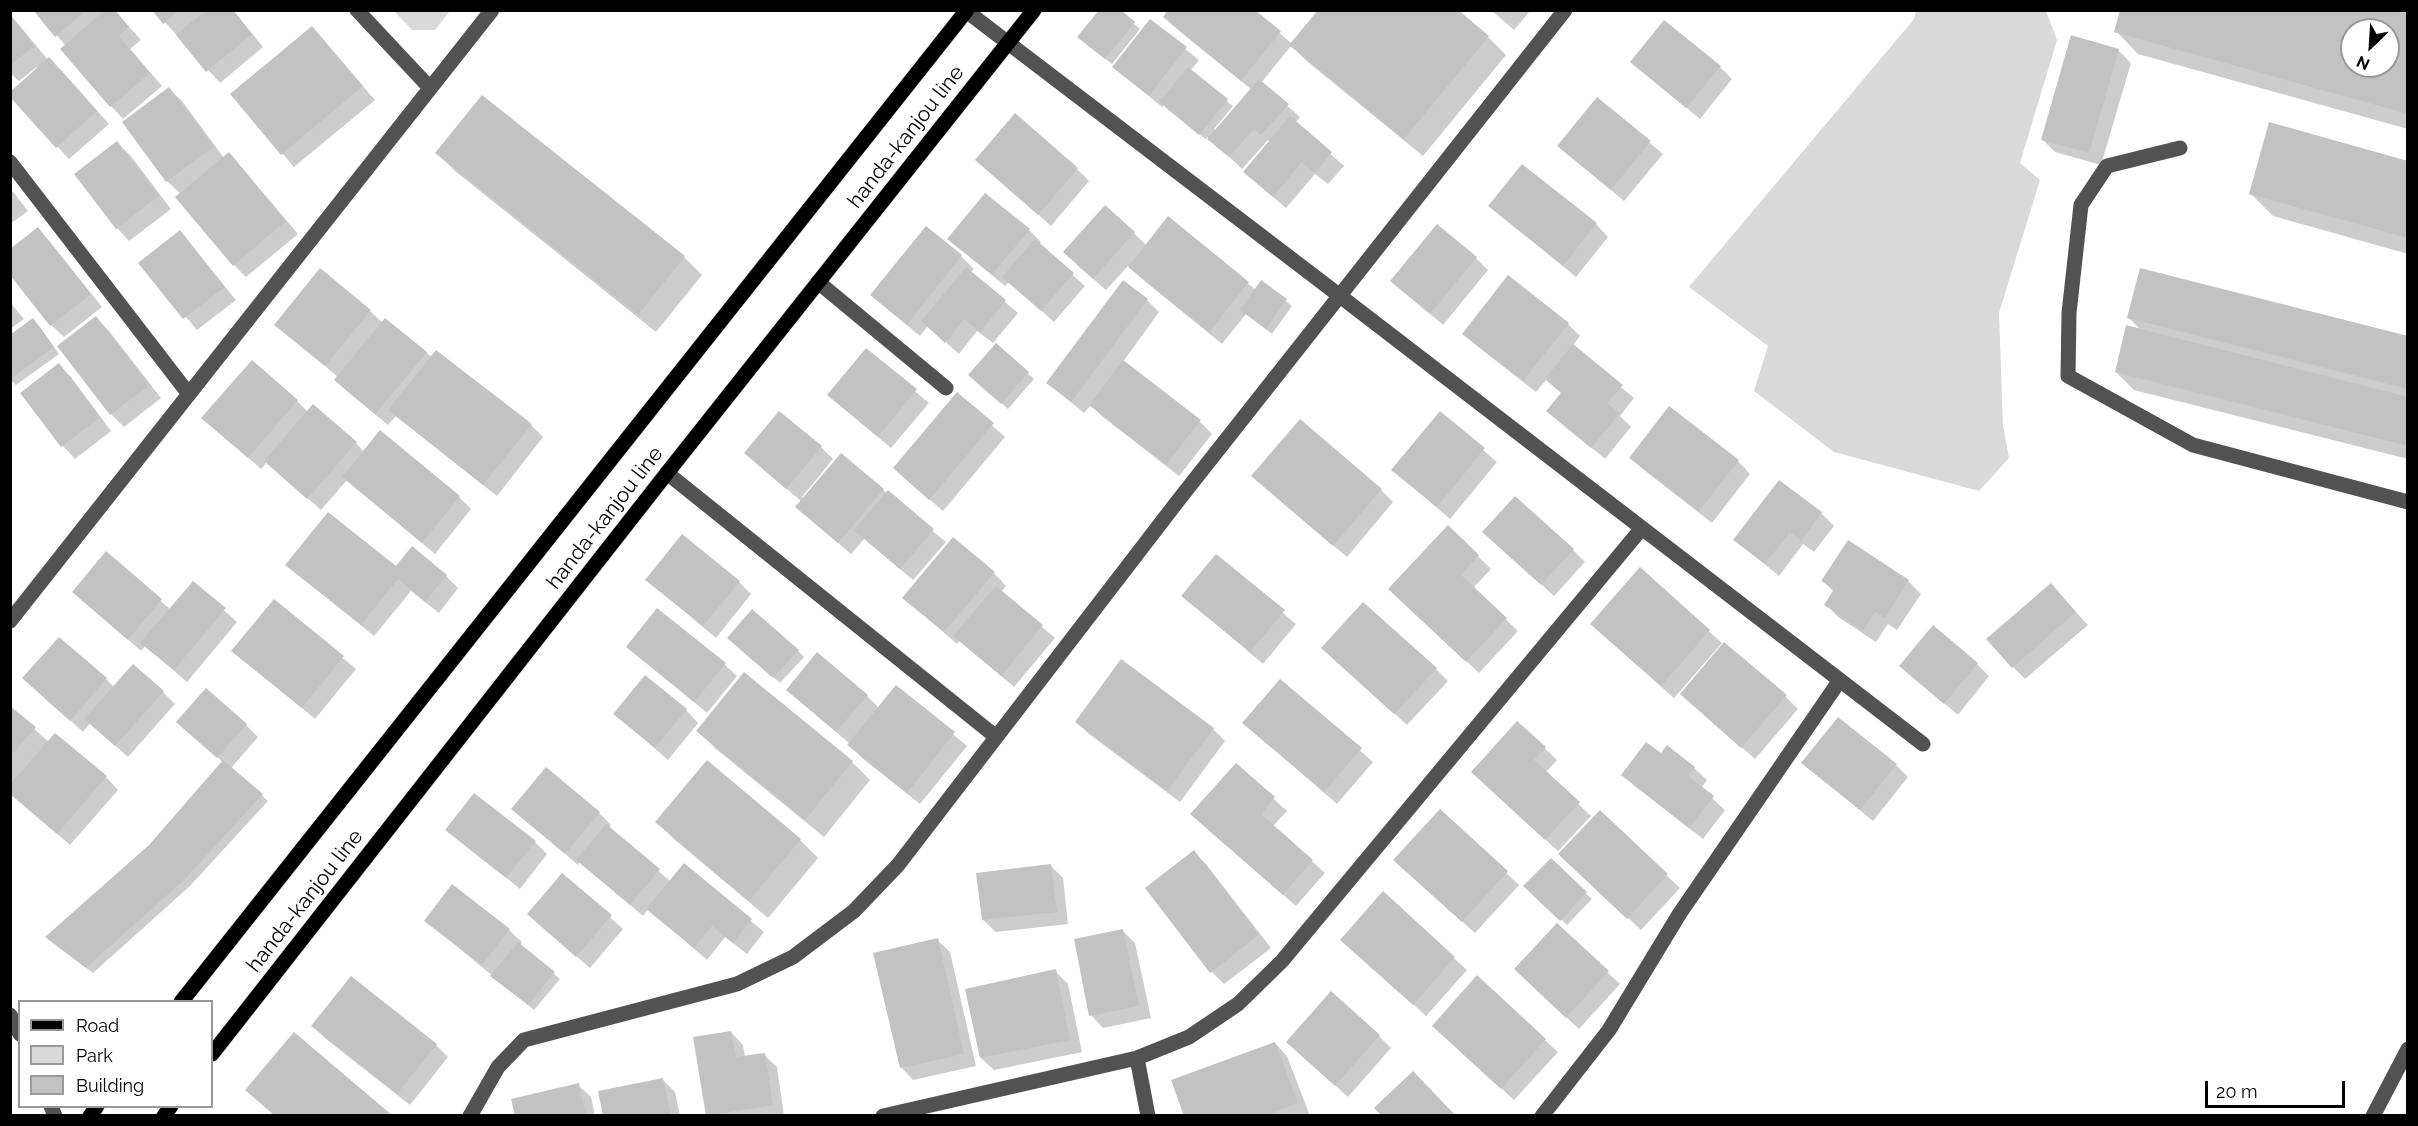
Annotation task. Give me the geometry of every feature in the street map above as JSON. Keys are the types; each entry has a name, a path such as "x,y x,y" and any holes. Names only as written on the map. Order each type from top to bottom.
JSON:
{"main road":[{"name":"handa-kanjou line","path":"213,1053 667,473 1034,10"},
{"name":"handa-kanjou line","path":"183,1000 966,11"}],"street":[{"path":"357,10 430,88"},
{"path":"10,621 492,10"},
{"path":"470,1116 498,1067 524,1041 737,984 793,957 854,911 898,865 1176,502 1565,10"},
{"path":"966,11 1923,744"},
{"path":"2180,148 2107,166 2081,205 2069,313 2067,376 2193,445 2408,502"},
{"path":"10,162 188,393"},
{"path":"818,282 946,388"},
{"path":"667,473 995,736"},
{"path":"883,1116 1137,1058 1189,1037 1238,1004 1282,961 1642,528"},
{"path":"1542,1116 1608,1030 1680,913 1840,680"},
{"path":"10,1015 18,1030"},
{"path":"2373,1116 2408,1049"},
{"path":"1137,1058 1148,1116"}],"green space":[{"path":"394,11 450,11 435,30 412,30"},
{"path":"1916,11 2046,11 2057,40 2020,163 2040,180 1999,313 2003,426 2009,458 1979,491 1834,452 1754,391 1768,346 1689,287 1914,19"}],"building":[{"path":"33,10 87,10 55,37"},
{"path":"105,10 115,10 129,27 119,36 150,73 110,107 60,49"},
{"path":"152,10 180,10 163,24"},
{"path":"206,10 233,10 252,34 206,72 176,35"},
{"path":"1099,10 1121,10 1135,22 1105,59 1077,37"},
{"path":"1168,10 1255,10 1281,31 1241,81 1163,17"},
{"path":"1318,10 1458,10 1489,36 1404,139 1289,45"},
{"path":"2120,10 2408,10 2408,114 2114,32"},
{"path":"10,15 35,46 10,65"},
{"path":"1150,19 1187,47 1149,96 1112,67"},
{"path":"1664,20 1721,66 1686,108 1630,62"},
{"path":"312,26 363,86 281,155 230,94"},
{"path":"2071,35 2119,49 2089,153 2041,140"},
{"path":"49,57 97,111 56,148 10,97 10,92"},
{"path":"1188,67 1228,99 1199,135 1159,102"},
{"path":"1259,79 1289,104 1261,135 1254,129 1229,157 1207,139"},
{"path":"169,87 214,146 166,182 122,122"},
{"path":"482,95 685,256 638,315 435,153"},
{"path":"1597,97 1651,141 1611,190 1557,146"},
{"path":"1015,113 1078,168 1038,215 975,160"},
{"path":"1290,116 1332,152 1315,173 1302,162 1273,197 1243,172"},
{"path":"2269,122 2408,161 2408,238 2249,194"},
{"path":"117,141 159,196 116,229 74,174"},
{"path":"229,152 286,221 233,266 175,197"},
{"path":"1522,164 1597,223 1563,266 1488,206"},
{"path":"985,193 1030,229 992,275 947,239"},
{"path":"1105,205 1135,232 1093,279 1063,252"},
{"path":"1168,216 1249,282 1209,332 1128,267"},
{"path":"1437,224 1477,257 1430,314 1390,281"},
{"path":"926,226 962,255 907,325 870,295"},
{"path":"38,227 91,294 50,326 10,275 10,249"},
{"path":"180,230 225,287 183,319 138,263"},
{"path":"1035,239 1074,273 1041,311 1002,277"},
{"path":"966,267 1006,300 980,332 964,319 945,343 921,321"},
{"path":"320,268 371,310 325,366 274,325"},
{"path":"2140,268 2408,336 2408,389 2127,318"},
{"path":"1508,275 1569,323 1523,381 1462,334"},
{"path":"1123,280 1148,299 1071,402 1046,383"},
{"path":"1261,280 1287,299 1266,329 1240,310"},
{"path":"96,316 150,385 110,415 57,346"},
{"path":"33,318 54,347 10,379 10,335"},
{"path":"385,318 427,352 375,414 334,380"},
{"path":"2126,325 2408,397 2408,446 2115,372"},
{"path":"996,343 1029,372 1001,404 968,375"},
{"path":"1573,344 1623,385 1607,403 1620,413 1591,448 1546,411 1561,393 1545,379"},
{"path":"866,348 917,389 878,437 827,395"},
{"path":"436,350 532,424 483,485 388,410"},
{"path":"252,360 298,400 248,458 201,418"},
{"path":"1123,360 1201,420 1166,465 1089,405"},
{"path":"59,363 100,417 61,447 20,393"},
{"path":"957,392 994,423 929,500 893,468"},
{"path":"313,404 357,442 307,499 264,461"},
{"path":"1669,406 1739,460 1699,511 1629,458"},
{"path":"779,411 822,446 786,489 744,453"},
{"path":"1440,411 1485,448 1437,507 1391,470"},
{"path":"1300,419 1382,489 1333,546 1251,476"},
{"path":"380,430 460,496 422,543 342,477"},
{"path":"841,453 884,489 838,543 795,507"},
{"path":"1779,480 1822,512 1801,541 1790,532 1765,564 1733,540"},
{"path":"888,490 934,529 900,569 854,530"},
{"path":"1515,496 1574,549 1541,585 1482,532"},
{"path":"328,512 396,566 412,546 447,575 425,602 398,579 361,625 285,565"},
{"path":"1448,525 1479,555 1461,575 1507,618 1466,662 1388,589"},
{"path":"682,534 740,581 703,626 645,580"},
{"path":"953,537 995,572 944,632 902,598"},
{"path":"1848,540 1909,580 1885,618 1875,612 1863,631 1824,605 1834,589 1821,581"},
{"path":"106,551 162,599 128,640 72,592"},
{"path":"1216,554 1285,610 1250,652 1181,596"},
{"path":"1640,567 1710,630 1661,686 1590,624"},
{"path":"193,581 226,608 174,670 140,643"},
{"path":"2051,583 2076,612 2012,668 1986,639"},
{"path":"996,586 1043,625 1001,676 953,636"},
{"path":"274,599 344,656 302,708 231,651"},
{"path":"1363,602 1437,668 1394,714 1321,648"},
{"path":"657,608 726,663 694,702 626,647"},
{"path":"752,609 799,650 773,678 727,638"},
{"path":"1933,625 1978,663 1944,704 1899,666"},
{"path":"59,637 107,678 70,721 22,678"},
{"path":"1724,642 1787,695 1741,748 1680,694"},
{"path":"817,652 868,695 836,732 786,690"},
{"path":"1121,659 1214,728 1167,791 1075,722"},
{"path":"133,664 164,691 115,746 84,719"},
{"path":"744,672 853,761 805,820 696,731"},
{"path":"645,675 687,709 655,748 613,714"},
{"path":"1280,679 1362,748 1324,792 1242,723"},
{"path":"896,685 955,732 907,793 847,745"},
{"path":"206,688 247,724 217,758 176,722"},
{"path":"10,706 36,727 10,757"},
{"path":"1838,717 1897,764 1860,810 1801,763"},
{"path":"1517,721 1546,747 1534,760 1580,802 1545,840 1471,772"},
{"path":"55,733 107,776 57,834 10,794 10,784"},
{"path":"1646,742 1661,753 1667,745 1695,767 1688,776 1714,796 1689,828 1621,775"},
{"path":"223,760 263,794 184,880 86,968 45,937 149,845"},
{"path":"707,760 801,839 749,901 655,822"},
{"path":"1236,763 1275,797 1261,814 1313,860 1283,895 1190,814"},
{"path":"546,767 600,812 565,854 511,809"},
{"path":"474,793 536,841 506,878 445,830"},
{"path":"1440,809 1508,871 1462,922 1393,860"},
{"path":"1600,810 1668,874 1627,919 1558,854"},
{"path":"606,824 660,869 630,905 576,860"},
{"path":"1194,850 1259,935 1210,973 1145,888"},
{"path":"1551,858 1587,892 1560,921 1523,886"},
{"path":"684,863 752,919 733,943 712,926 694,948 646,909"},
{"path":"1051,864 1057,912 982,920 976,873"},
{"path":"562,873 612,915 576,957 527,914"},
{"path":"452,884 510,929 482,965 424,921"},
{"path":"1383,891 1455,957 1413,1005 1340,940"},
{"path":"1557,923 1609,971 1566,1018 1514,969"},
{"path":"1123,929 1139,1006 1089,1016 1074,939"},
{"path":"938,938 964,1054 900,1068 873,953"},
{"path":"518,942 555,972 528,1005 490,976"},
{"path":"1056,969 1070,1040 980,1058 965,989"},
{"path":"1477,975 1546,1039 1501,1089 1432,1026"},
{"path":"351,976 437,1044 397,1094 311,1026"},
{"path":"1331,991 1380,1035 1335,1086 1286,1042"},
{"path":"731,1031 736,1057 765,1053 773,1105 706,1116 693,1037"},
{"path":"294,1032 393,1116 275,1116 245,1090"},
{"path":"1275,1042 1298,1103 1265,1116 1184,1116 1171,1080"},
{"path":"1413,1071 1456,1116 1382,1116 1374,1108"},
{"path":"663,1078 671,1116 603,1116 598,1091"},
{"path":"579,1083 586,1116 515,1116 511,1099"}]}
